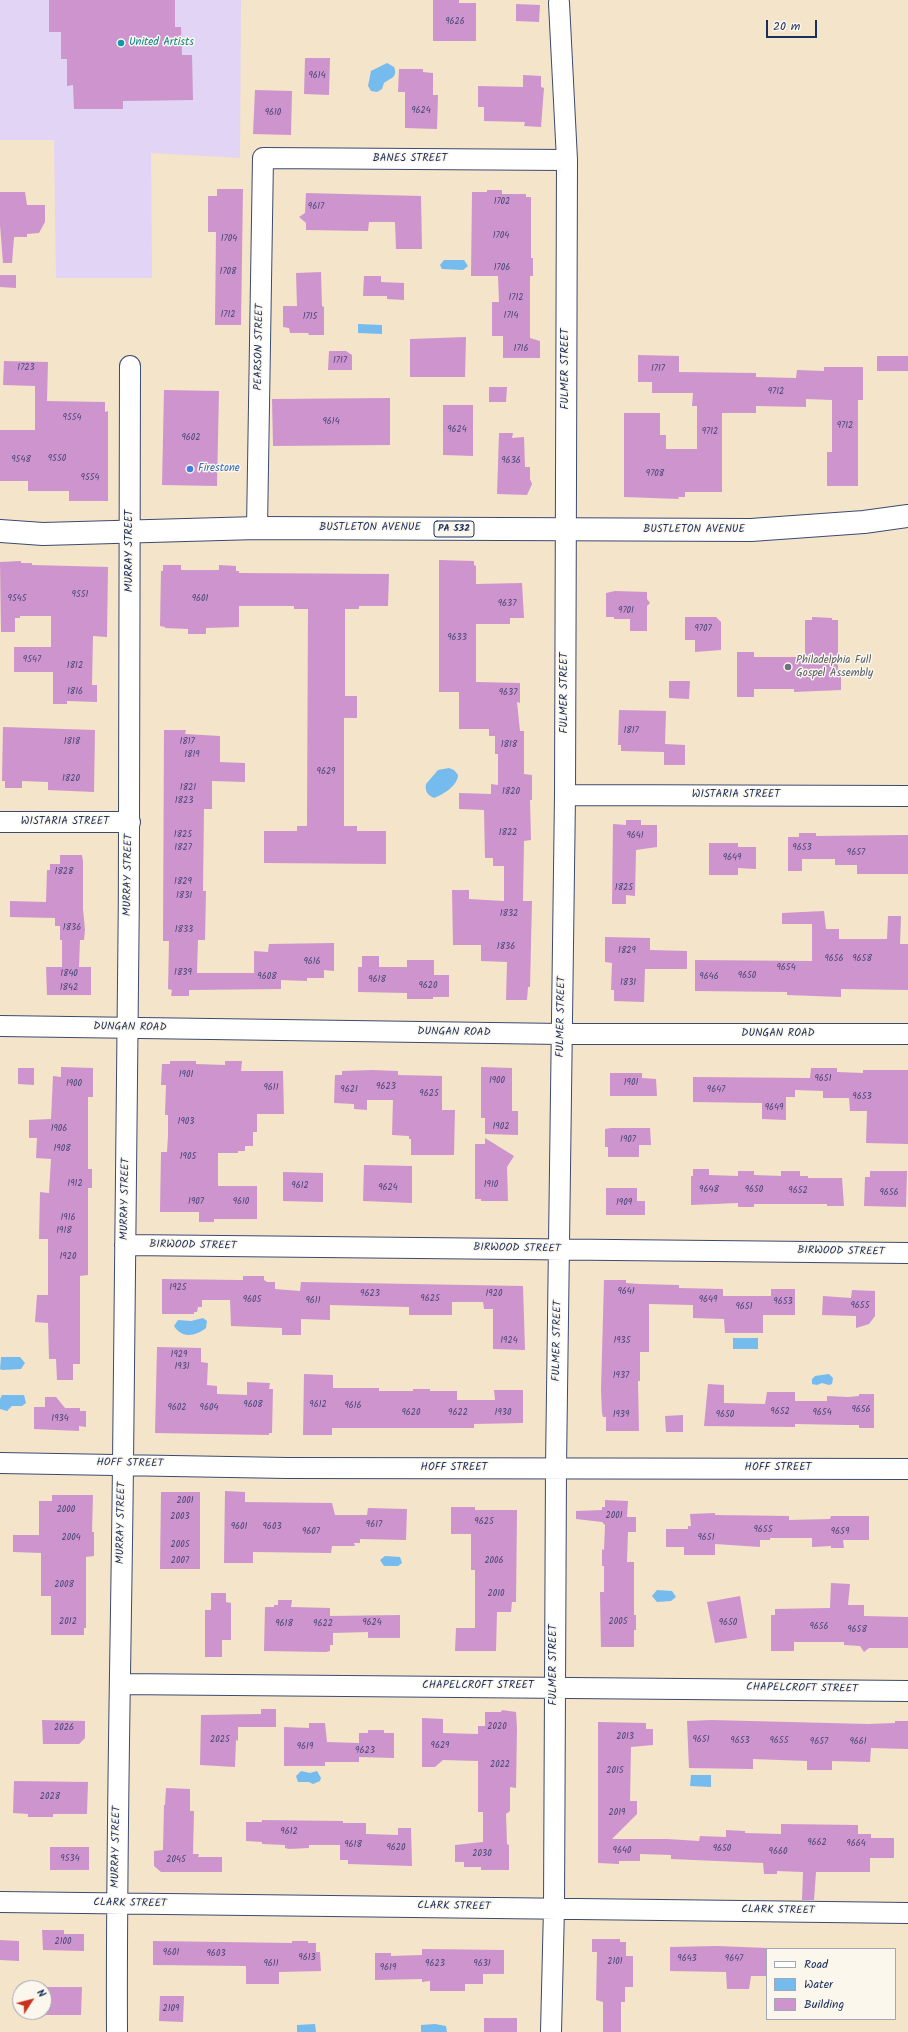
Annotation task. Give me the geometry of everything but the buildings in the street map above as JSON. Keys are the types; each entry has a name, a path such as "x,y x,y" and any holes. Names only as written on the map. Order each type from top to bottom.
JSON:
{"main road":[{"name":"BUSTLETON AVENUE","path":"0,531 43,534 257,528 751,530 864,522 908,516"}],"street":[{"name":"FULMER STREET","path":"551,2032 554,1908 556,1467 565,795 567,160 559,3"},
{"name":"BANES STREET","path":"263,167 263,158 567,160"},
{"name":"PEARSON STREET","path":"257,528 263,167"},
{"name":"MURRAY STREET","path":"117,2032 116,1904 123,1464 130,822 130,366"},
{"name":"WISTARIA STREET","path":"565,795 908,796"},
{"name":"WISTARIA STREET","path":"0,822 130,822"},
{"name":"DUNGAN ROAD","path":"0,1026 562,1034 908,1034"},
{"name":"BIRWOOD STREET","path":"125,1245 908,1253"},
{"name":"HOFF STREET","path":"0,1463 287,1468 556,1467 908,1469"},
{"name":"CHAPELCROFT STREET","path":"120,1684 554,1686 908,1691"},
{"name":"CLARK STREET","path":"0,1902 908,1913"}],"shaded area":[{"path":"0,0 241,0 240,158 151,153 152,278 56,278 54,140 0,140"}],"water":[{"path":"387,63 394,67 394,75 384,83 382,89 377,92 371,91 368,86 371,71"},
{"path":"444,260 464,260 468,266 463,270 442,269 440,265"},
{"path":"358,324 382,325 382,334 358,333"},
{"path":"449,768 454,770 458,775 456,782 442,795 434,798 432,797 427,792 426,784 438,770"},
{"path":"203,1318 207,1321 206,1328 198,1333 189,1335 181,1333 174,1326 178,1320 191,1321"},
{"path":"733,1338 758,1338 758,1349 733,1349"},
{"path":"1,1357 20,1357 25,1363 21,1369 2,1370 0,1369"},
{"path":"829,1374 833,1378 832,1384 812,1384 812,1379 815,1376"},
{"path":"2,1395 24,1395 26,1403 22,1406 12,1406 7,1411 0,1409 0,1399"},
{"path":"385,1556 400,1557 402,1563 398,1566 384,1566 380,1560"},
{"path":"657,1590 672,1591 676,1597 671,1601 657,1602 652,1596"},
{"path":"301,1771 310,1773 317,1771 321,1778 320,1781 313,1784 309,1782 298,1782 296,1776"},
{"path":"691,1775 711,1775 711,1787 690,1786"},
{"path":"315,2024 316,2032 297,2032 297,2025"},
{"path":"435,2024 446,2026 447,2032 421,2032 421,2025"}],"place":[{"name":"United Artists","path":"121,43"},
{"name":"Firestone","path":"190,469"},
{"name":"Philadelphia Full Gospel Assembly","path":"788,667"}]}
